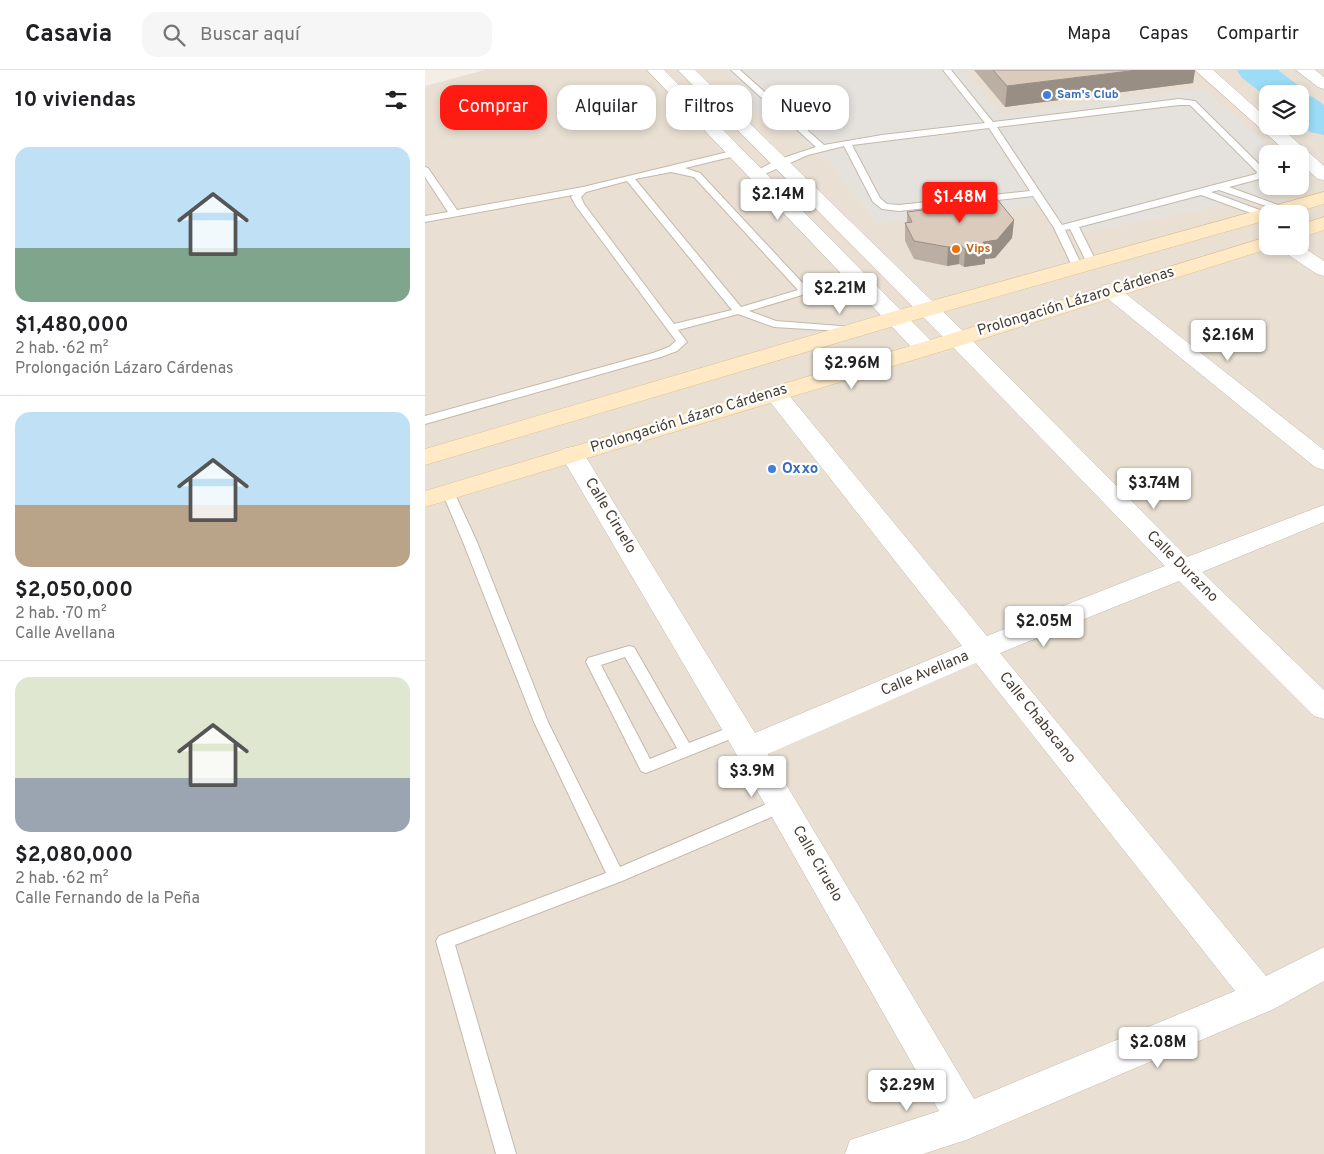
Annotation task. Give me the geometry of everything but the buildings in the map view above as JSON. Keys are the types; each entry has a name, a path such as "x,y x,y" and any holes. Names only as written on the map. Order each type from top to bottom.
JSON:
{"main road":[{"name":"Prolongación Lázaro Cárdenas","path":"1299,205 1324,198"},
{"name":"Prolongación Lázaro Cárdenas","path":"425,457 853,330 1259,216"},
{"path":"1309,229 1324,223"},
{"name":"Prolongación Lázaro Cárdenas","path":"425,499 958,339 1109,290 1259,245"}],"street":[{"path":"655,70 925,348"},
{"name":"Calle Durazno","path":"686,70 928,309 1183,569 1324,708"},
{"path":"1203,70 1259,118"},
{"path":"1305,70 1324,84"},
{"path":"1278,135 1324,174"},
{"path":"1302,255 1324,270"},
{"path":"1109,290 1324,462"},
{"name":"Calle Chabacano","path":"775,393 1261,997"},
{"name":"Calle Ciruelo","path":"572,454 744,740 966,1121"},
{"name":"Calle Avellana","path":"744,740 982,649 1324,513"},
{"path":"864,1154 920,1146 966,1121 1261,997 1324,963"}],"lane":[{"path":"735,70 822,148"},
{"path":"947,70 991,125 1084,264"},
{"path":"757,174 779,162 822,148 847,143 1187,102 1191,103 1262,172 1260,176 1073,226 1059,228"},
{"path":"847,143 876,200 885,207 899,208 1037,194"},
{"path":"425,219 583,190 736,153"},
{"path":"669,168 685,169 697,175 805,291 673,328"},
{"path":"425,170 454,213"},
{"path":"629,178 739,311 774,324 853,330"},
{"path":"1219,187 1259,207"},
{"path":"425,420 673,349 682,342 579,204 576,197 583,190"},
{"path":"1202,192 1259,209"},
{"path":"1073,226 1084,264"},
{"path":"448,492 470,542 541,722 616,876"},
{"path":"687,751 629,651 593,662 646,767 687,751 744,740"},
{"path":"506,1154 445,942 616,876 782,805"}],"shaded area":[{"path":"485,70 1324,70 1324,1154 425,1154 425,86"},
{"path":"725,70 963,70 1000,115 1203,89 1268,145 1259,145 1259,195 1271,195 1063,237 1044,205 876,223 830,161 791,131 775,133 772,130 849,130 849,85 762,85 762,119 752,109 752,85 741,85"},
{"path":"1309,181 1315,186 1309,187"}],"waterway":[{"path":"1255,70 1274,85"},
{"path":"1309,112 1324,124"}],"place":[{"name":"Sam's Club","path":"1047,95"},
{"name":"Vips","path":"956,249"},
{"name":"Oxxo","path":"772,469"}]}
